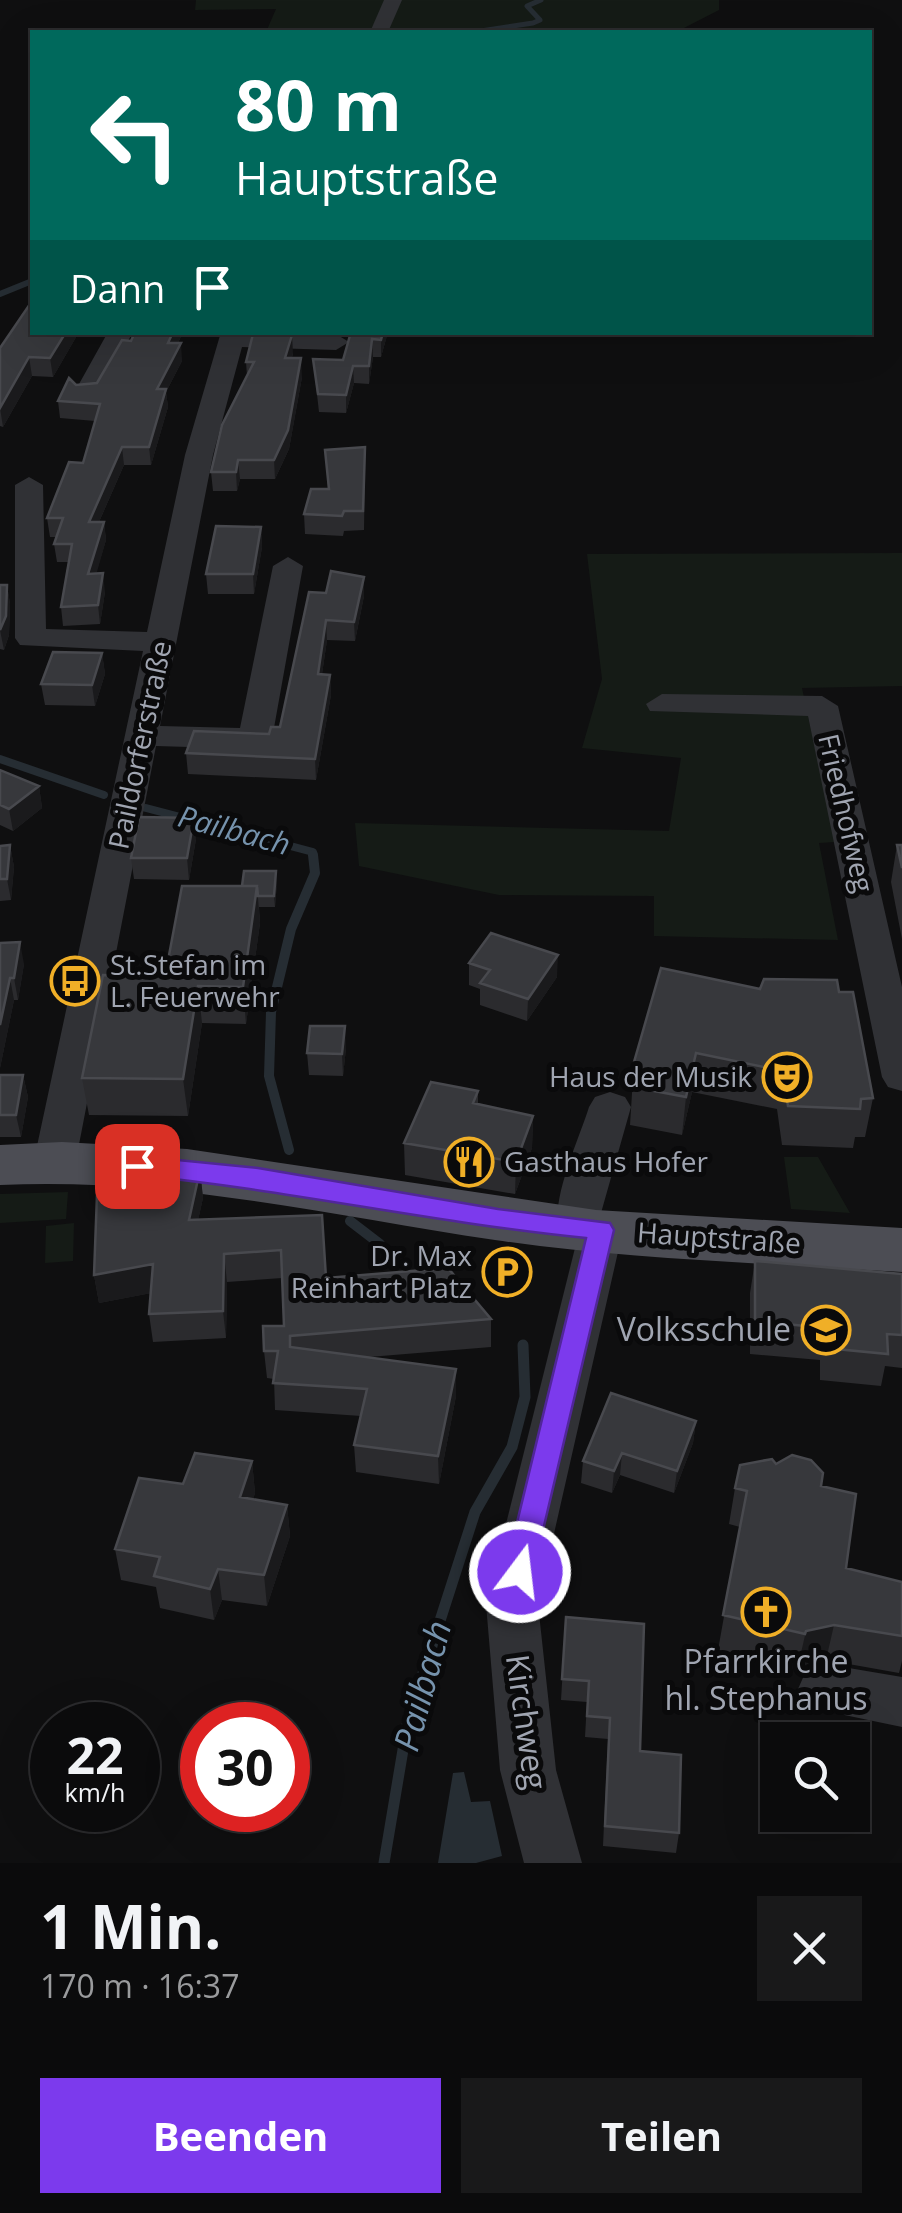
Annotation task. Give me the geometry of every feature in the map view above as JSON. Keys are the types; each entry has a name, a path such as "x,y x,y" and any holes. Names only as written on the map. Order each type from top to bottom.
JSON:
{"main road":[{"name":"Hauptstraße","path":"0,1165 56,1160 258,1178 498,1219 589,1229 902,1250"}],"street":[{"path":"380,30 393,0"},
{"path":"87,393 118,335"},
{"path":"233,336 336,342"},
{"name":"Paildorferstraße","path":"56,1160 200,455 233,336"},
{"path":"29,485 31,638 161,642"},
{"path":"142,734 255,739 288,566"},
{"name":"Friedhofweg","path":"662,704 822,706 902,1076"},
{"name":"Kirchweg","path":"552,1863 528,1770 512,1604 589,1229 581,1197 610,1107"},
{"path":"826,1689 902,1702"}],"shaded area":[{"path":"196,0 719,0 719,10 682,29 267,30 276,9 195,10"},
{"path":"902,553 902,686 802,688 835,842 819,843 838,940 654,936 654,896 499,895 359,866 355,823 669,831 681,758 582,748 602,679 587,554"},
{"path":"784,1157 818,1157 850,1213 791,1209"},
{"path":"68,1192 66,1219 0,1223 0,1194"},
{"path":"74,1223 73,1261 45,1263 46,1226"},
{"path":"464,1772 471,1802 490,1801 502,1856 476,1863 438,1863 453,1773"}],"building":[{"path":"30,304 30,335 64,335 50,358 29,357 0,408 0,348"},
{"path":"134,335 172,335 168,343 181,343 157,389 166,389 149,447 122,447 89,522 104,522 88,574 103,573 98,605 61,607 72,544 54,544 63,518 47,518 69,462 83,463 100,404 58,401 69,378 76,385 97,383 122,340 131,341"},
{"path":"253,335 292,335 285,358 301,358 288,430 274,460 238,460 236,472 211,472 222,425 254,362 246,362"},
{"path":"350,335 382,335 381,340 372,339 369,366 353,366 346,395 318,394 313,359 343,360"},
{"path":"365,447 363,511 344,511 342,516 304,514 311,489 329,489 325,450"},
{"path":"216,526 261,527 253,574 206,574"},
{"path":"331,571 364,577 354,622 326,620 318,674 330,675 315,759 186,753 194,731 269,734 271,727 280,727 309,592 326,593"},
{"path":"0,585 7,585 6,616 0,630"},
{"path":"53,652 102,653 92,685 41,684"},
{"path":"0,770 39,786 9,809 0,805"},
{"path":"139,817 194,818 187,858 131,858"},
{"path":"10,845 7,879 0,879 0,846"},
{"path":"244,871 276,871 274,896 258,896 257,886 242,886"},
{"path":"182,886 257,886 243,987 198,986 183,1079 82,1078 103,975 151,976 153,966 167,966"},
{"path":"491,933 558,955 528,999 480,983 490,970 469,963"},
{"path":"20,942 14,978 10,978 0,1025 0,943"},
{"path":"661,968 760,989 764,979 837,980 839,992 853,992 873,1098 861,1099 860,1109 788,1106 783,1071 696,1053 686,1097 633,1087 638,1069 634,1062"},
{"path":"310,1026 345,1026 342,1054 307,1053"},
{"path":"0,1075 23,1075 16,1115 0,1115"},
{"path":"431,1082 478,1091 473,1103 533,1116 516,1162 404,1143"},
{"path":"135,1164 200,1170 189,1220 322,1215 326,1278 448,1268 491,1319 290,1336 290,1347 456,1369 438,1456 354,1445 367,1389 273,1383 278,1351 264,1351 263,1326 284,1326 281,1250 224,1254 223,1311 149,1314 153,1264 94,1275 98,1168"},
{"path":"755,1261 902,1274 902,1335 887,1334 888,1354 826,1348 826,1328 755,1321"},
{"path":"611,1393 696,1421 677,1471 622,1453 614,1471 583,1461"},
{"path":"195,1453 252,1461 240,1497 287,1505 264,1575 218,1569 210,1589 154,1576 160,1557 115,1549 139,1478 183,1484"},
{"path":"792,1455 811,1460 823,1473 821,1486 856,1494 846,1568 902,1582 902,1636 834,1625 805,1634 723,1615 747,1491 735,1488 740,1465 772,1459 776,1464"},
{"path":"566,1617 644,1624 640,1751 681,1755 679,1833 605,1826 610,1718 587,1716 589,1681 562,1679"}],"waterway":[{"name":"Pailbach","path":"487,30 540,20 527,6 541,0"},
{"name":"Pailbach","path":"0,294 30,282"},
{"name":"Pailbach","path":"0,759 104,795"},
{"name":"Pailbach","path":"146,808 313,852 314,858"},
{"name":"Pailbach","path":"289,1150 269,1076 271,1012 291,929 315,873 313,855"},
{"name":"Pailbach","path":"350,1221 380,1244"},
{"name":"Pailbach","path":"384,1863 408,1720 475,1512 512,1447 525,1397 523,1345"}],"place":[{"name":"St.Stefan im L. Feuerwehr","path":"75,981"},
{"name":"Haus der Musik","path":"787,1077"},
{"name":"Gasthaus Hofer","path":"469,1162"},
{"name":"Dr. Max Reinhart Platz","path":"507,1272"},
{"name":"Volksschule","path":"826,1330"},
{"name":"Pfarrkirche hl. Stephanus","path":"766,1612"}],"route":[{"path":"137,1166 258,1178 498,1219 601,1230 520,1572"}]}
